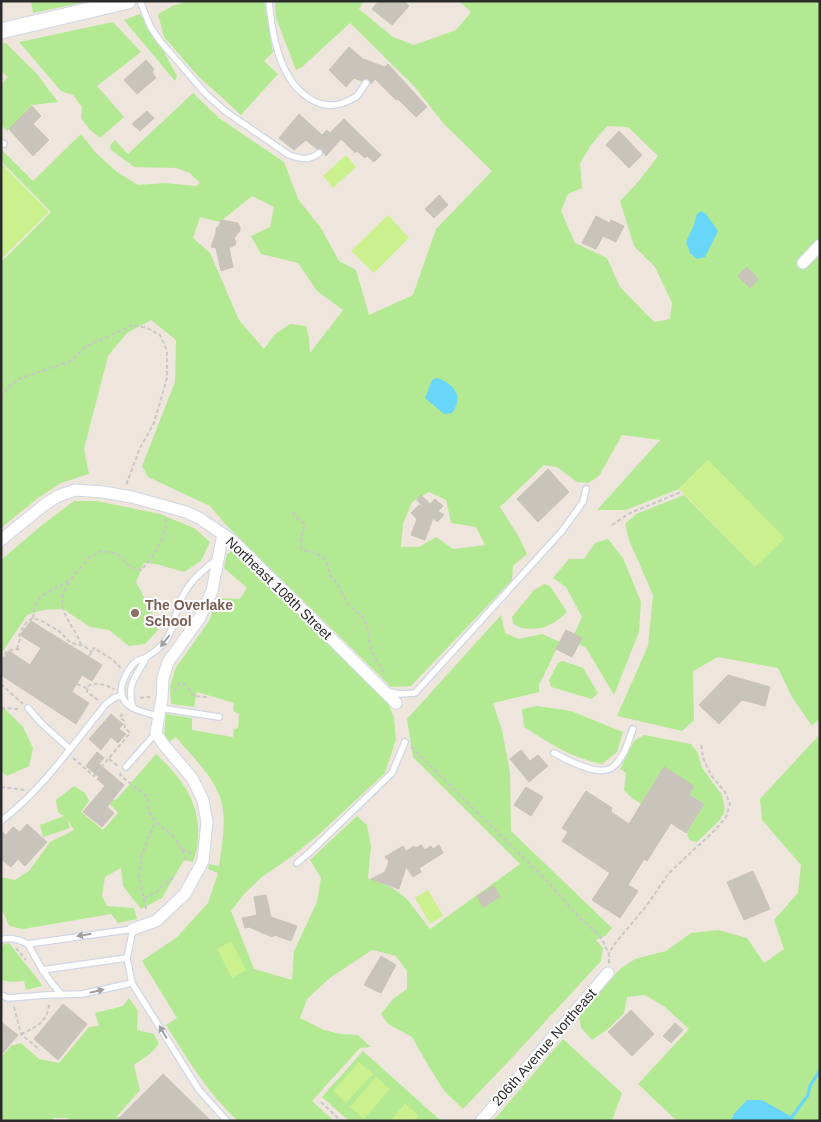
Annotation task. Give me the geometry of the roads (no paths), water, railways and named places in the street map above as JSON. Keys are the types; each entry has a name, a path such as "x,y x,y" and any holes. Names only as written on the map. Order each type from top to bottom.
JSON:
{"street":[{"path":"1,31 128,1"},
{"path":"803,263 820,245"},
{"name":"Northeast 108th Street","path":"1,540 44,505 58,496 75,490 88,490 138,499 186,512 199,518 233,542 396,703"},
{"path":"133,929 156,921 185,894 204,862 207,822 203,800 192,778 156,733 163,678 168,662 203,612 212,590 223,534"},
{"name":"206th Avenue Northeast","path":"481,1121 608,973"}],"lane":[{"path":"140,1 150,26 172,57 225,112 290,155 301,159 308,159 319,153"},
{"path":"269,1 277,46 284,69 294,84 304,94 322,105 340,104 356,97 366,84"},
{"path":"384,690 398,694 415,694 562,531 583,502 586,490"},
{"path":"1,821 53,771 106,704 119,696 127,671 138,661 146,658 162,646 169,636 183,594 189,584 218,558"},
{"path":"133,709 130,690 131,681 146,658"},
{"path":"119,696 133,709"},
{"path":"133,709 161,703 219,717"},
{"path":"28,708 69,751"},
{"path":"554,753 578,765 601,770 612,768 622,757 633,729"},
{"path":"126,767 156,733"},
{"path":"297,863 392,773 405,742"},
{"path":"1,930 3,939 18,939 28,944 133,929 127,958 132,983 198,1090 227,1121"},
{"path":"28,944 42,970 61,994"},
{"path":"42,970 127,958"},
{"path":"1,995 8,998 82,994 132,983"}],"water":[{"path":"701,211 706,214 718,231 705,257 697,259 690,253 686,242 697,214"},
{"path":"437,378 449,384 456,392 456,407 452,413 444,414 425,398 432,380"},
{"path":"747,1100 762,1100 792,1117 795,1121 730,1121"}],"waterway":[{"path":"792,1117 808,1095 810,1086 820,1070"}],"place":[{"name":"The Overlake School","path":"135,613"}]}
